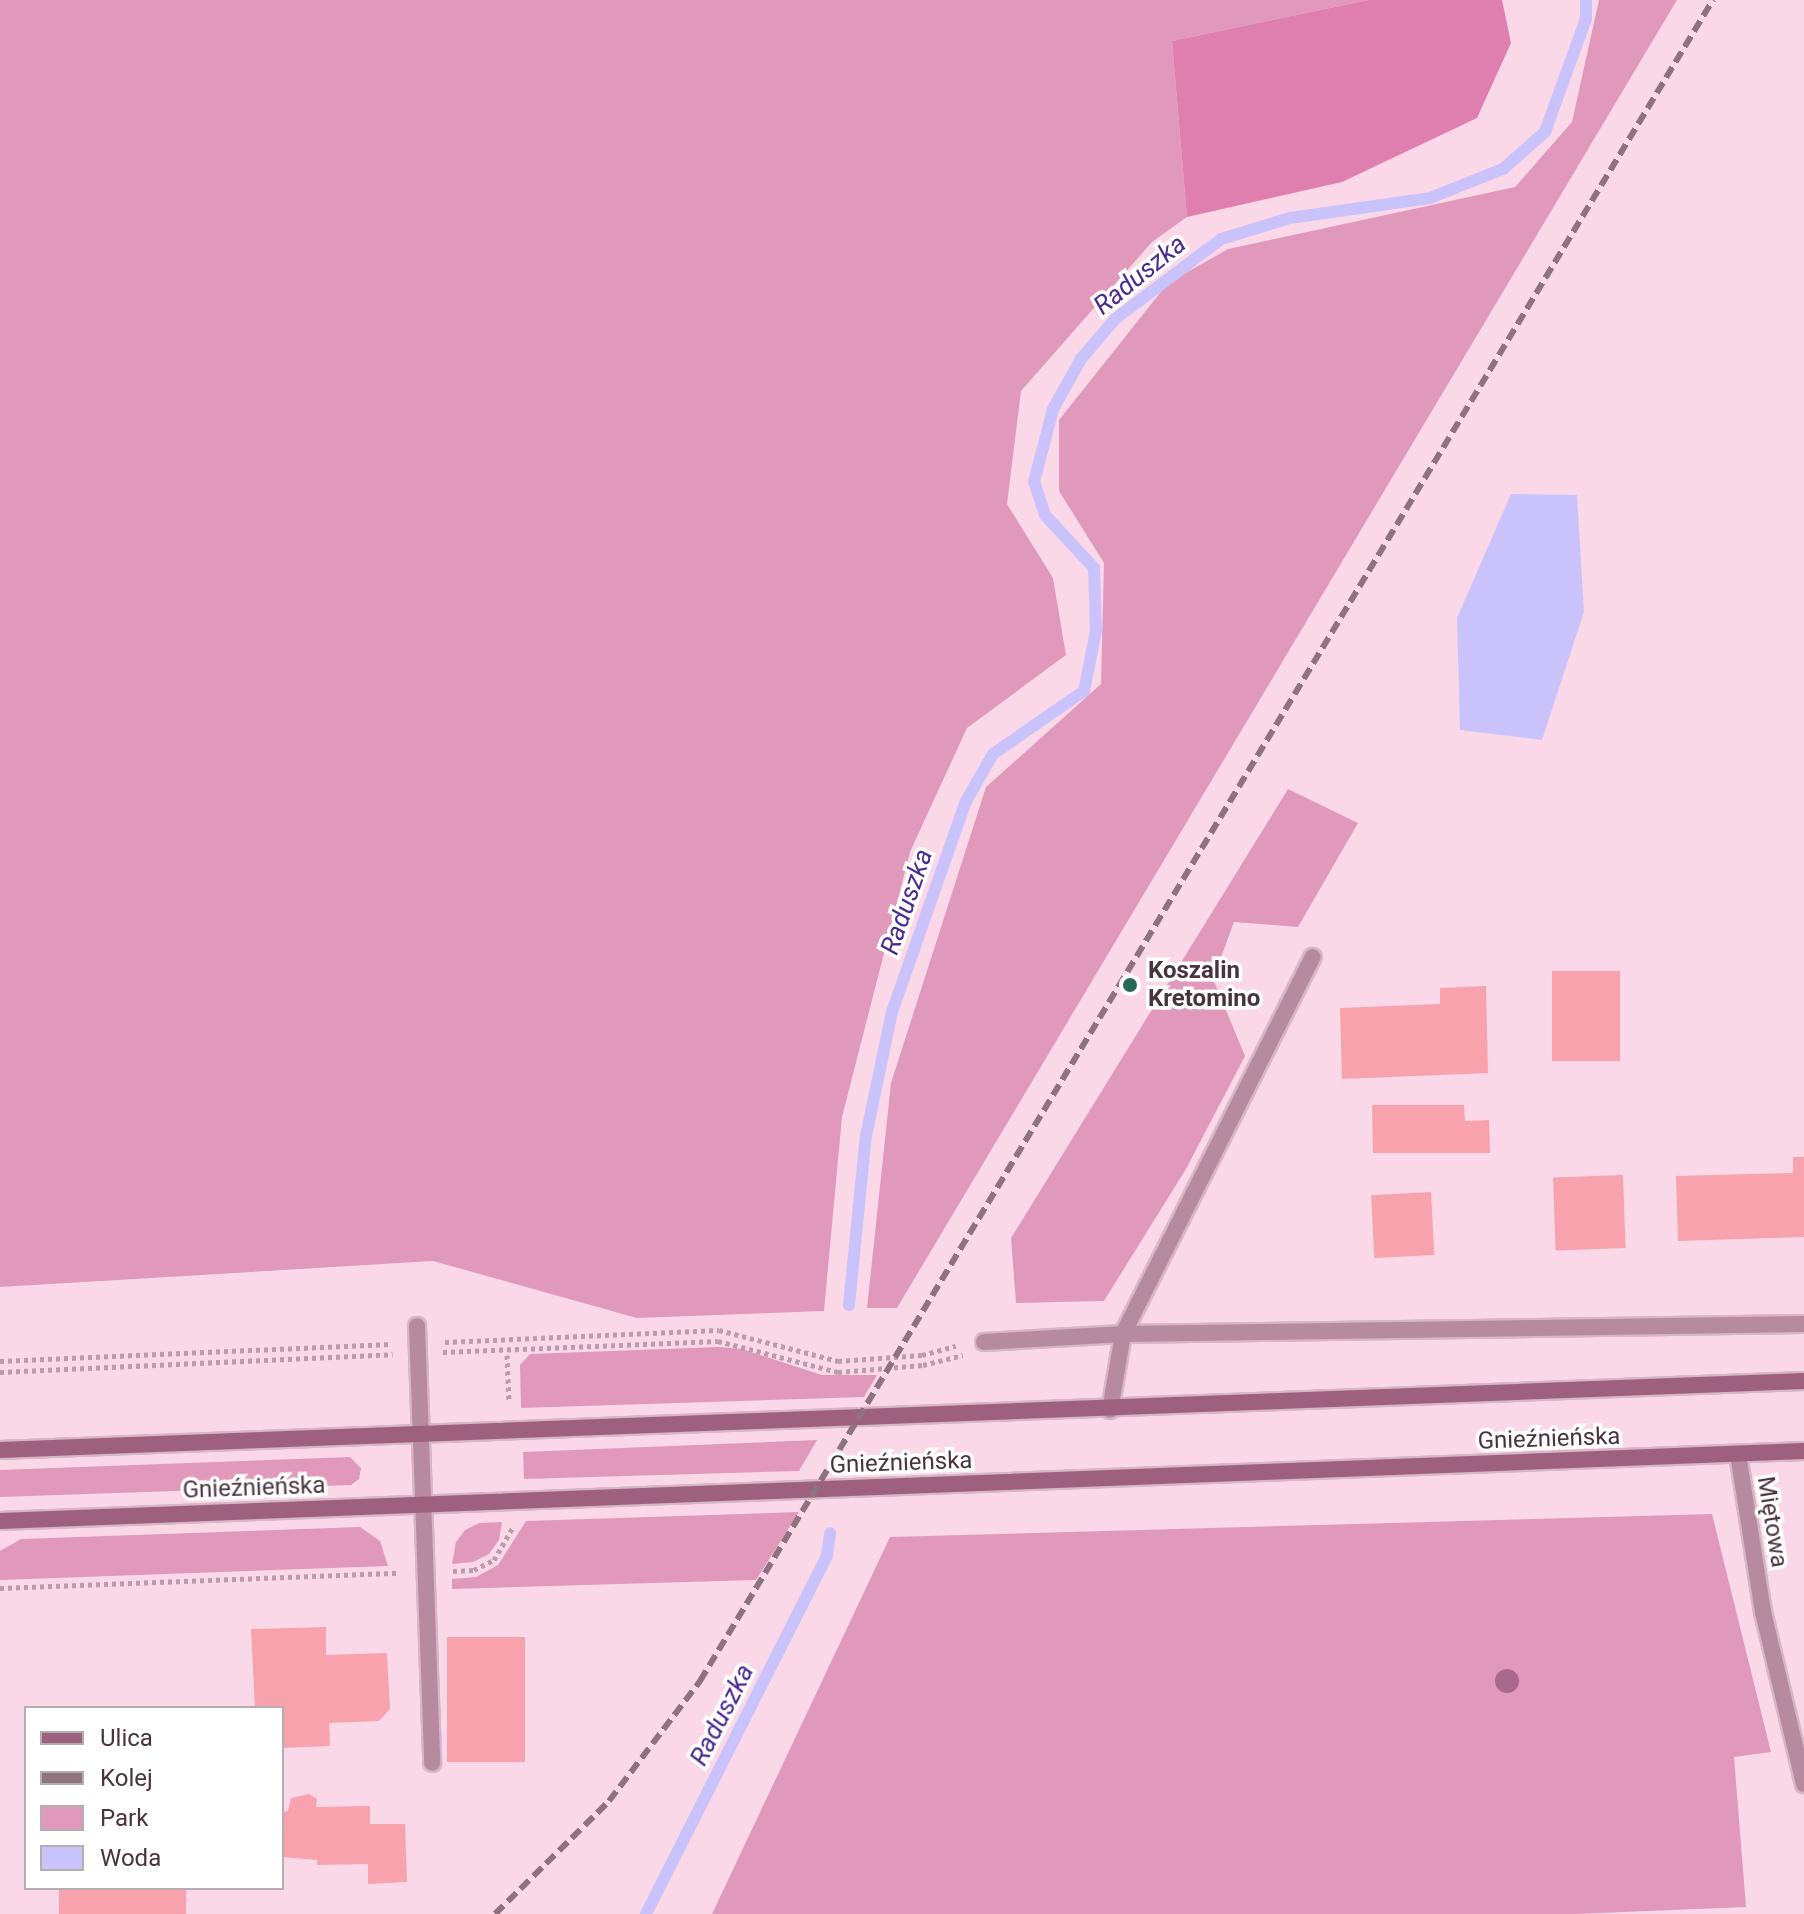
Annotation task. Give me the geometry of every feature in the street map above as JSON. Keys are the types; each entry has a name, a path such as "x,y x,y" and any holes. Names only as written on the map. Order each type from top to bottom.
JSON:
{"main road":[{"name":"Gnieźnieńska","path":"0,1450 1110,1410 1804,1381"},
{"name":"Gnieźnieńska","path":"0,1521 1804,1451"}],"street":[{"path":"1110,1410 1123,1334 1313,957"},
{"path":"984,1342 1123,1334 1804,1324"},
{"path":"418,1341 432,1763"},
{"name":"Miętowa","path":"1738,1454 1763,1612 1804,1784"}],"path":[{"path":"0,1372 418,1341 506,1341 719,1330 838,1361 922,1355 976,1339 984,1342"},
{"path":"0,1361 418,1341 718,1341 838,1372 936,1364 984,1342"},
{"path":"507,1355 509,1409"},
{"path":"0,1588 426,1572 486,1565 507,1544 514,1522"}],"green space":[{"path":"0,0 1368,0 1172,41 1187,217 1152,242 1021,391 1007,504 1053,578 1066,655 967,728 910,852 842,1117 824,1311 637,1318 433,1261 0,1287"},
{"path":"1599,0 1677,0 897,1308 867,1308 891,1083 986,787 1101,684 1104,563 1059,491 1059,420 1168,283 1228,249 1515,187 1572,122"},
{"path":"1288,789 1358,823 1298,927 1234,922 1213,979 1245,1056 1186,1169 1104,1301 1016,1303 1011,1238"},
{"path":"718,1347 742,1349 822,1375 877,1375 864,1397 521,1408 520,1365 530,1354"},
{"path":"817,1440 799,1471 524,1479 523,1452"},
{"path":"350,1457 361,1468 359,1479 351,1485 0,1497 0,1470"},
{"path":"799,1512 756,1580 452,1589 452,1579 476,1577 498,1565 526,1521"},
{"path":"1712,1514 1771,1752 1734,1757 1746,1907 1575,1914 712,1914 890,1537"},
{"path":"502,1522 499,1540 489,1554 473,1562 452,1564 456,1542 465,1530 479,1523"},
{"path":"360,1527 380,1541 388,1566 0,1580 0,1551 21,1539"}],"shaded area":[{"path":"1368,0 1502,0 1511,43 1477,118 1342,182 1187,217 1172,41"}],"water":[{"path":"1511,494 1577,495 1584,612 1542,740 1460,730 1457,618"}],"building":[{"path":"1552,971 1620,971 1620,1061 1552,1061"},
{"path":"1486,986 1488,1073 1342,1079 1340,1008 1440,1004 1440,988"},
{"path":"1372,1105 1464,1105 1465,1121 1489,1120 1490,1153 1373,1153"},
{"path":"1793,1157 1804,1157 1804,1237 1678,1241 1676,1176 1793,1173"},
{"path":"1623,1175 1626,1248 1556,1250 1553,1177"},
{"path":"1431,1192 1434,1255 1374,1258 1371,1195"},
{"path":"326,1627 326,1655 387,1653 390,1709 379,1721 329,1723 330,1746 284,1748 284,1706 255,1706 251,1629"},
{"path":"447,1637 525,1637 525,1762 447,1762"},
{"path":"309,1794 317,1799 316,1807 370,1806 370,1824 405,1824 407,1882 368,1884 368,1864 317,1865 317,1860 284,1857 284,1812 288,1811 291,1798"},
{"path":"59,1890 186,1890 186,1914 59,1914"}],"waterway":[{"name":"Raduszka","path":"849,1305 866,1136 892,1012 965,803 993,754 1084,691 1096,631 1094,568 1045,515 1034,482 1053,409 1081,359 1115,319 1221,239 1290,218 1430,198 1503,169 1545,132 1586,19 1586,0"},
{"name":"Raduszka","path":"646,1914 827,1555 830,1533"}],"railway":[{"path":"495,1914 609,1801 700,1681 1713,0"}],"place":[{"name":"Koszalin Kretomino","path":"1130,985"}]}
